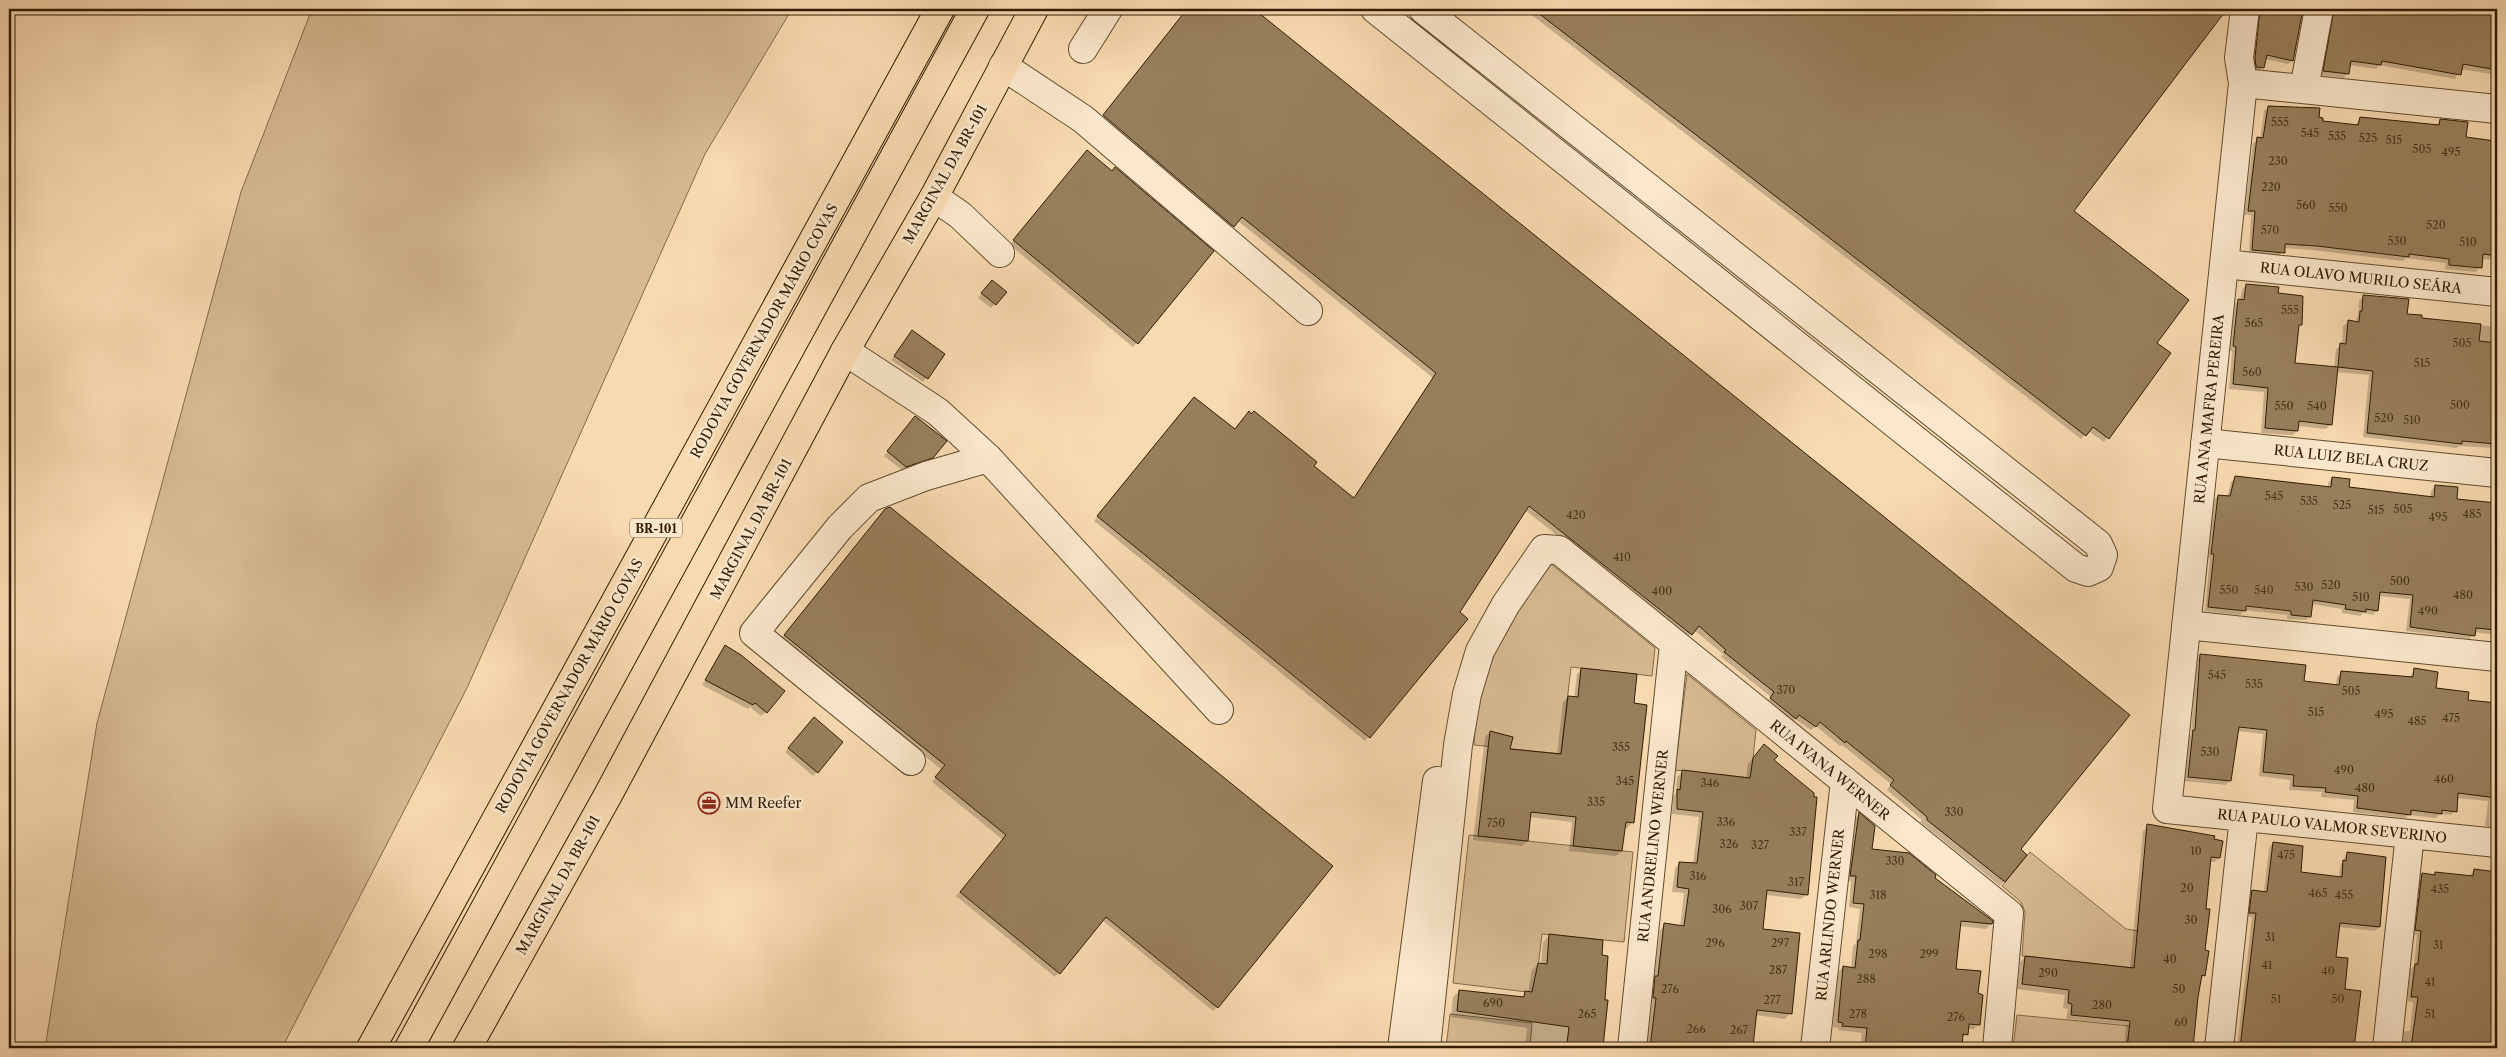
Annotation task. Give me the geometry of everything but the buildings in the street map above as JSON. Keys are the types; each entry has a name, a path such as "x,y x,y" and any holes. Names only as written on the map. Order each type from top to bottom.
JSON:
{"main road":[{"name":"RODOVIA GOVERNADOR MÁRIO COVAS","path":"371,1048 940,9"},
{"name":"BR-101","path":"409,1048 975,9"},
{"name":"MARGINAL DA BR-101","path":"467,1048 608,795 845,351 934,197 1034,9"}],"street":[{"path":"1083,50 1108,9"},
{"path":"1375,9 2076,568 2088,572 2100,567 2104,555 2098,544 1423,9"},
{"name":"RUA ANA MAFRA PEREIRA","path":"2167,809 2243,83 2239,58 2245,9"},
{"path":"2304,89 2319,9"},
{"path":"1003,66 1083,119 1308,311"},
{"path":"2243,83 2497,109"},
{"path":"934,197 960,215 1000,253"},
{"name":"RUA OLAVO MURILO SEÁRA","path":"2224,264 2497,292"},
{"path":"845,351 938,412 988,458 1220,710"},
{"name":"RUA LUIZ BELA CRUZ","path":"2205,443 2497,473"},
{"path":"911,761 754,633 840,528 869,498 926,476 988,458"},
{"name":"RUA IVANA WERNER","path":"1458,745 1466,694 1480,651 1506,604 1544,549 1559,550 2009,914 1997,1048"},
{"path":"2186,625 2497,657"},
{"name":"RUA ANDRELINO WERNER","path":"1632,1048 1674,644"},
{"path":"1402,1048 1435,784 1458,745"},
{"path":"1426,1048 1458,745"},
{"name":"RUA ARLINDO WERNER","path":"1816,1048 1845,781"},
{"name":"RUA PAULO VALMOR SEVERINO","path":"2167,809 2497,843"},
{"path":"2219,1048 2244,817"},
{"path":"2387,1048 2410,834"}],"shaded area":[{"path":"312,9 792,9 705,154 467,688 282,1048 45,1048 97,723 241,192"},
{"path":"1551,564 1655,648 1652,676 1571,667 1561,754 1474,745 1481,697 1487,673 1496,650 1506,627 1531,585 1546,565"},
{"path":"1687,674 1756,730 1751,778 1675,770"},
{"path":"1469,835 1633,852 1624,942 1542,934 1535,993 1453,983"},
{"path":"2030,852 2126,929 2139,931 2134,968 2022,956 2025,912 2021,902 2002,886"},
{"path":"1450,1014 1532,1023 1530,1048 1446,1048"},
{"path":"2017,1015 2130,1026 2127,1048 2013,1048"}],"place":[{"name":"MM Reefer","path":"709,803"}]}
